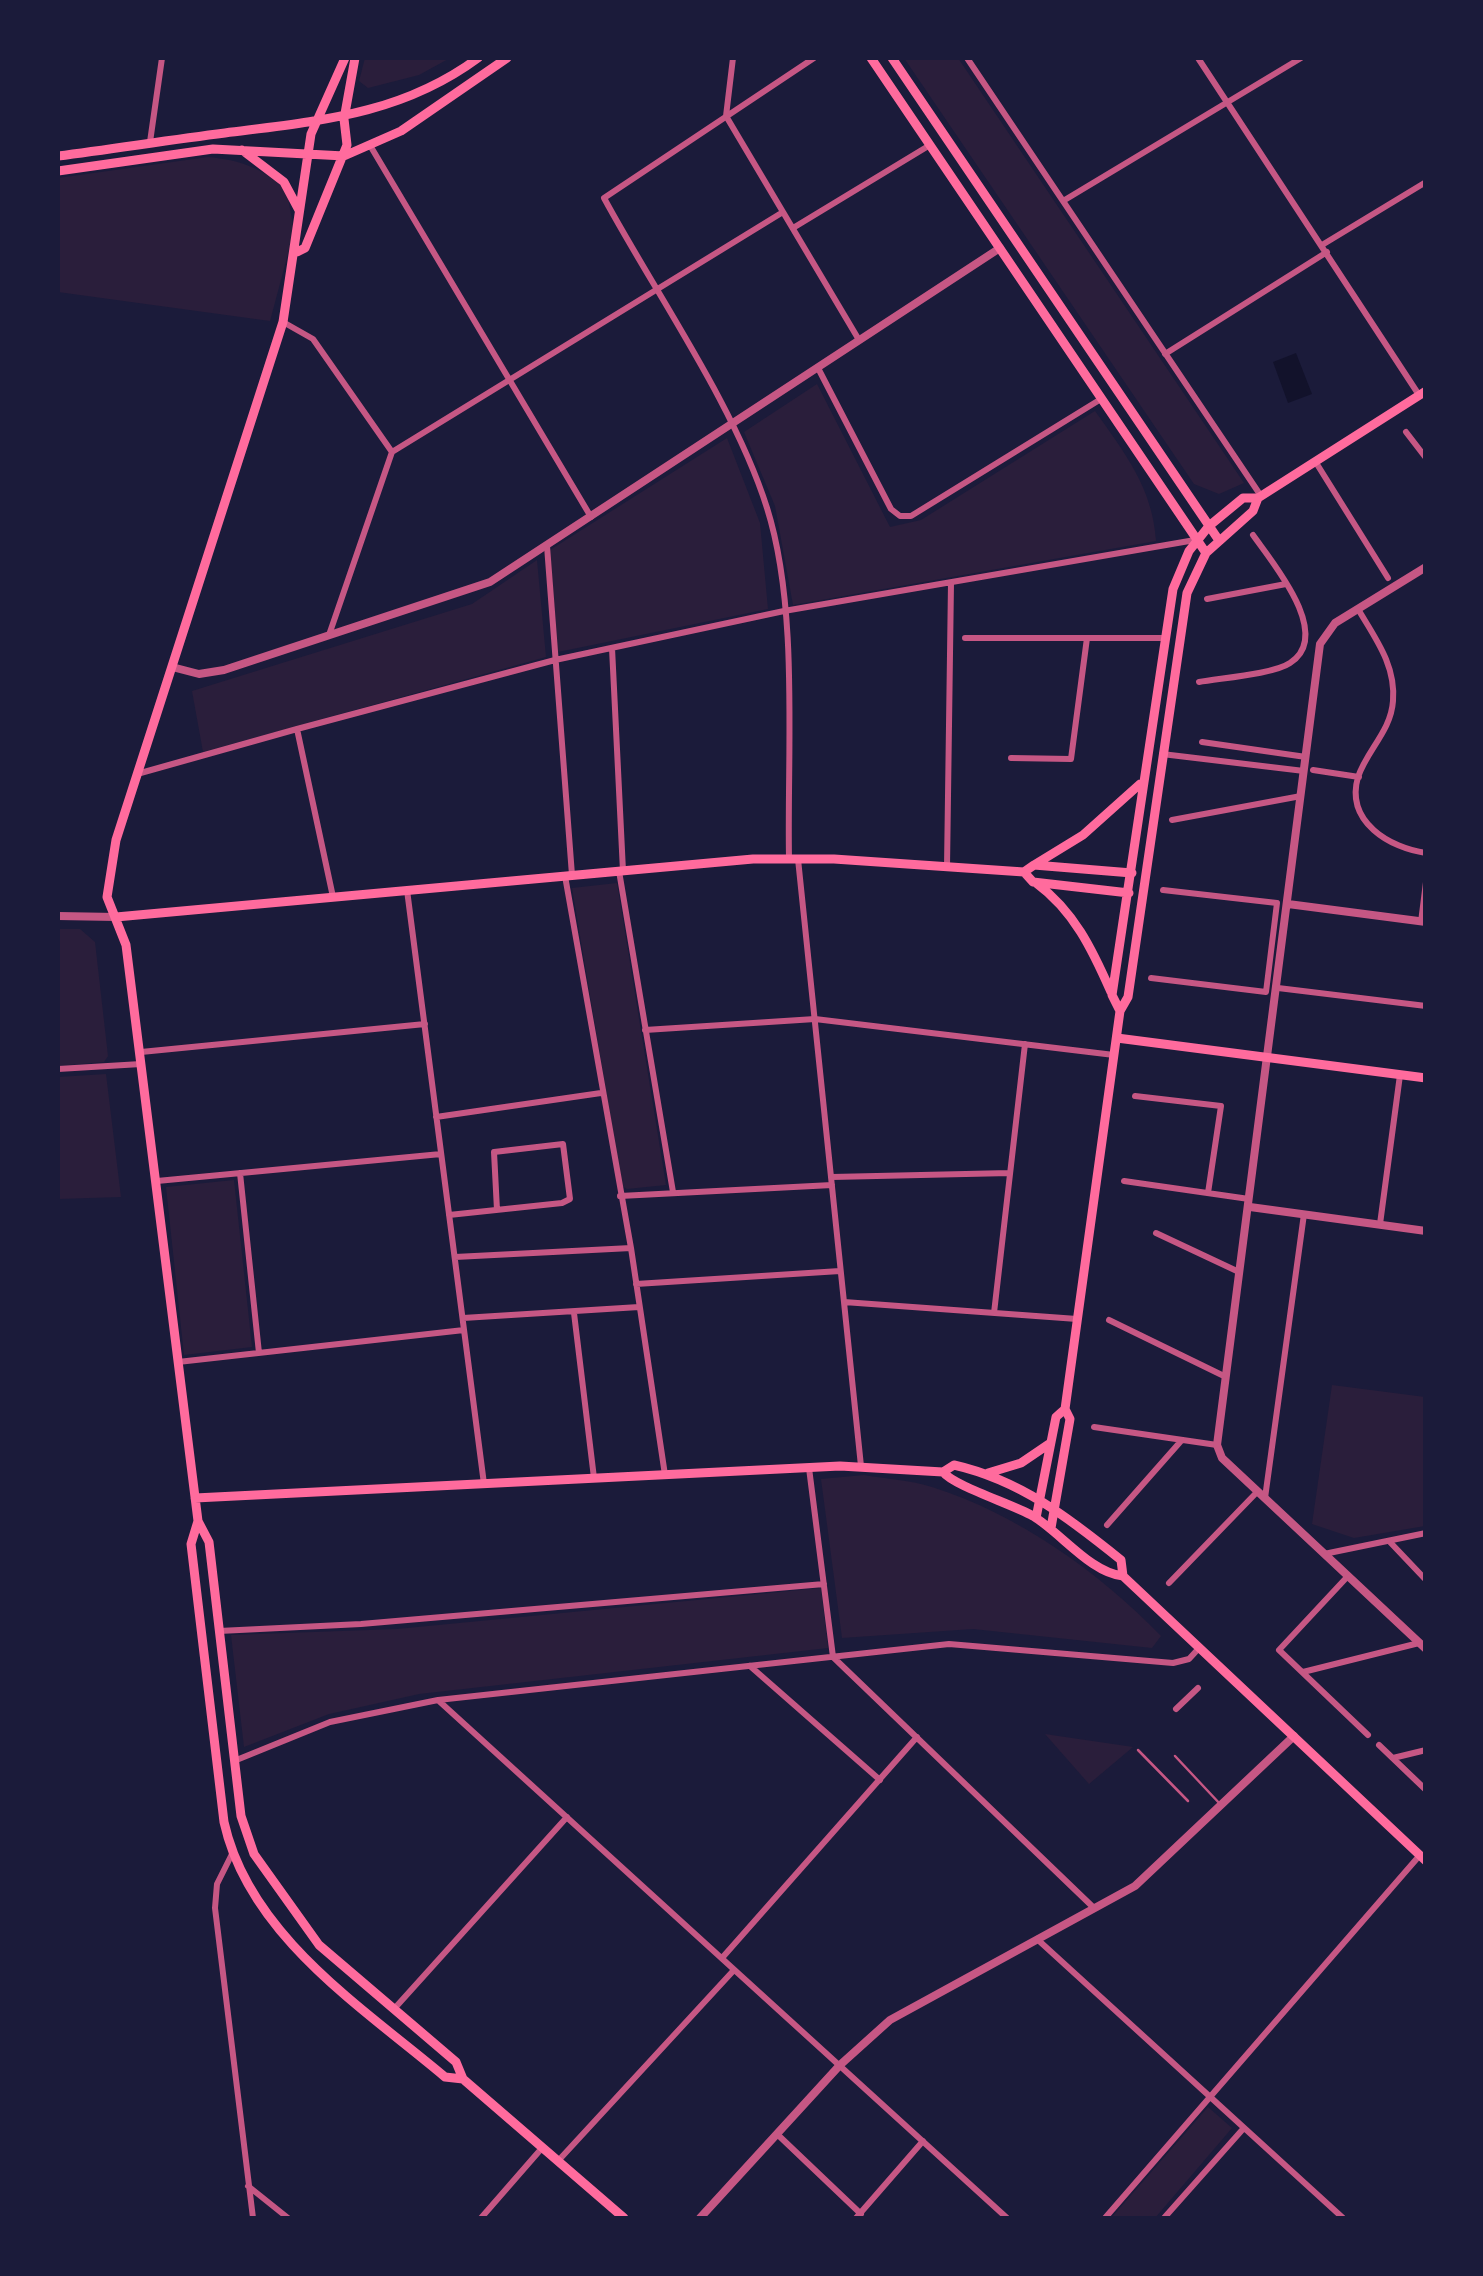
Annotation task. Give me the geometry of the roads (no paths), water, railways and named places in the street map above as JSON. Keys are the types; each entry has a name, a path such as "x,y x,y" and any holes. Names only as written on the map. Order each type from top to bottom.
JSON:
{"main road":[{"path":"345,58 317,119 283,322 138,774 107,881 107,897 126,945 198,1520 209,1542 241,1816 263,1872 318,1945 456,2062 463,2079 624,2218"},
{"path":"297,252 305,248 344,156 344,119 355,58"},
{"path":"58,156 317,119 344,119 402,100 452,77 478,58"},
{"path":"58,171 240,149 344,156 371,147 426,116 508,58"},
{"path":"871,58 1206,553"},
{"path":"892,58 1218,539"},
{"path":"240,149 284,182 300,211"},
{"path":"1112,995 1162,638 1180,569 1209,526 1243,498 1259,497 1422,393"},
{"path":"1036,1518 1056,1417 1064,1409 1120,1011 1128,997 1182,614 1206,553 1253,511 1259,497"},
{"path":"116,917 793,858 1024,872 1083,835 1142,782"},
{"path":"1034,865 1145,874"},
{"path":"1024,872 1058,900 1081,930 1120,1011"},
{"path":"1033,882 1142,895"},
{"path":"1116,1038 1426,1078"},
{"path":"1052,1528 1070,1419 1064,1409"},
{"path":"988,1473 1022,1463 1050,1442"},
{"path":"195,1498 861,1466 944,1472 954,1465 988,1473 1055,1508 1120,1560 1123,1576"},
{"path":"944,1472 951,1482 982,1490 1036,1518 1110,1574 1123,1576 1422,1858"},
{"path":"198,1520 192,1544 225,1826 232,1852 249,1882 309,1962 445,2077 463,2079"},
{"path":"249,1882 263,1872"}],"street":[{"path":"150,144 162,58"},
{"path":"734,58 726,116 860,340"},
{"path":"814,58 604,198 732,424 768,510 784,611 793,858 815,1018 861,1466"},
{"path":"967,58 1259,497"},
{"path":"1198,58 1422,393"},
{"path":"1063,201 1301,58"},
{"path":"792,228 930,145"},
{"path":"371,147 591,517"},
{"path":"1165,354 1426,182"},
{"path":"329,636 392,452 783,212"},
{"path":"172,667 208,674 465,593 547,546 1000,248"},
{"path":"283,322 313,340 392,452"},
{"path":"818,368 891,509 900,516 910,516 1102,399"},
{"path":"1406,432 1426,458"},
{"path":"1315,461 1388,578"},
{"path":"1199,682 1290,664 1301,650 1305,614 1254,535"},
{"path":"138,774 556,660 784,611 1197,540"},
{"path":"547,546 568,876 665,1475"},
{"path":"1422,1646 1222,1458 1217,1445 1301,796 1309,771 1306,757 1318,653 1325,632 1426,567"},
{"path":"946,866 951,582"},
{"path":"1207,599 1286,584"},
{"path":"1358,609 1384,652 1394,690 1389,722 1359,777 1360,808 1372,831 1394,845 1426,854"},
{"path":"965,638 1162,638"},
{"path":"1010,758 1072,758 1087,638"},
{"path":"612,648 621,871 673,1192"},
{"path":"1301,650 1318,653"},
{"path":"297,729 334,897"},
{"path":"1202,742 1306,757"},
{"path":"1162,754 1359,777"},
{"path":"1172,820 1301,796"},
{"path":"1163,890 1424,922 1426,882"},
{"path":"407,890 484,1484"},
{"path":"1152,978 1266,992 1277,903"},
{"path":"58,916 116,917"},
{"path":"1278,988 1426,1006"},
{"path":"646,1030 815,1018 1114,1055"},
{"path":"141,1052 424,1024"},
{"path":"994,1313 1025,1044"},
{"path":"58,1069 142,1064"},
{"path":"1380,1224 1400,1075"},
{"path":"436,1116 601,1093"},
{"path":"1135,1096 1221,1106 1208,1193"},
{"path":"449,1215 497,1210 570,1199 563,1144 494,1152 497,1210"},
{"path":"156,1180 441,1154"},
{"path":"240,1173 259,1353"},
{"path":"620,1196 1010,1173"},
{"path":"1124,1181 1208,1193 1304,1214 1426,1230"},
{"path":"1169,1582 1261,1494 1304,1214"},
{"path":"1156,1233 1240,1273"},
{"path":"455,1257 631,1248"},
{"path":"636,1284 840,1271"},
{"path":"844,1302 1077,1319"},
{"path":"462,1318 639,1307"},
{"path":"574,1312 594,1478"},
{"path":"1108,1320 1226,1377"},
{"path":"177,1362 464,1330"},
{"path":"1094,1427 1217,1445"},
{"path":"1107,1525 1182,1440"},
{"path":"809,1468 833,1657 1094,1908"},
{"path":"1324,1554 1426,1533"},
{"path":"1388,1540 1426,1580"},
{"path":"1348,1576 1279,1650 1368,1735"},
{"path":"220,1631 394,1622 824,1584"},
{"path":"234,1761 330,1722 438,1700 949,1644 1183,1663 1200,1647"},
{"path":"1302,1672 1422,1646"},
{"path":"750,1666 880,1780"},
{"path":"1176,1710 1198,1688"},
{"path":"438,1700 1007,2218"},
{"path":"700,2218 840,2064 904,2010 1150,1874 1294,1736"},
{"path":"722,1958 918,1738"},
{"path":"1379,1746 1426,1790"},
{"path":"1392,1758 1426,1750"},
{"path":"394,2009 567,1818"},
{"path":"232,1852 218,1884 215,1908 253,2218"},
{"path":"1104,2218 1422,1858"},
{"path":"1037,1939 1343,2218"},
{"path":"558,2161 734,1970"},
{"path":"1164,2218 1243,2128"},
{"path":"776,2134 858,2216 922,2141"},
{"path":"481,2218 542,2147"},
{"path":"248,2186 288,2218"}],"lane":[{"path":"1138,1750 1188,1800"},
{"path":"1175,1756 1222,1806"}]}
